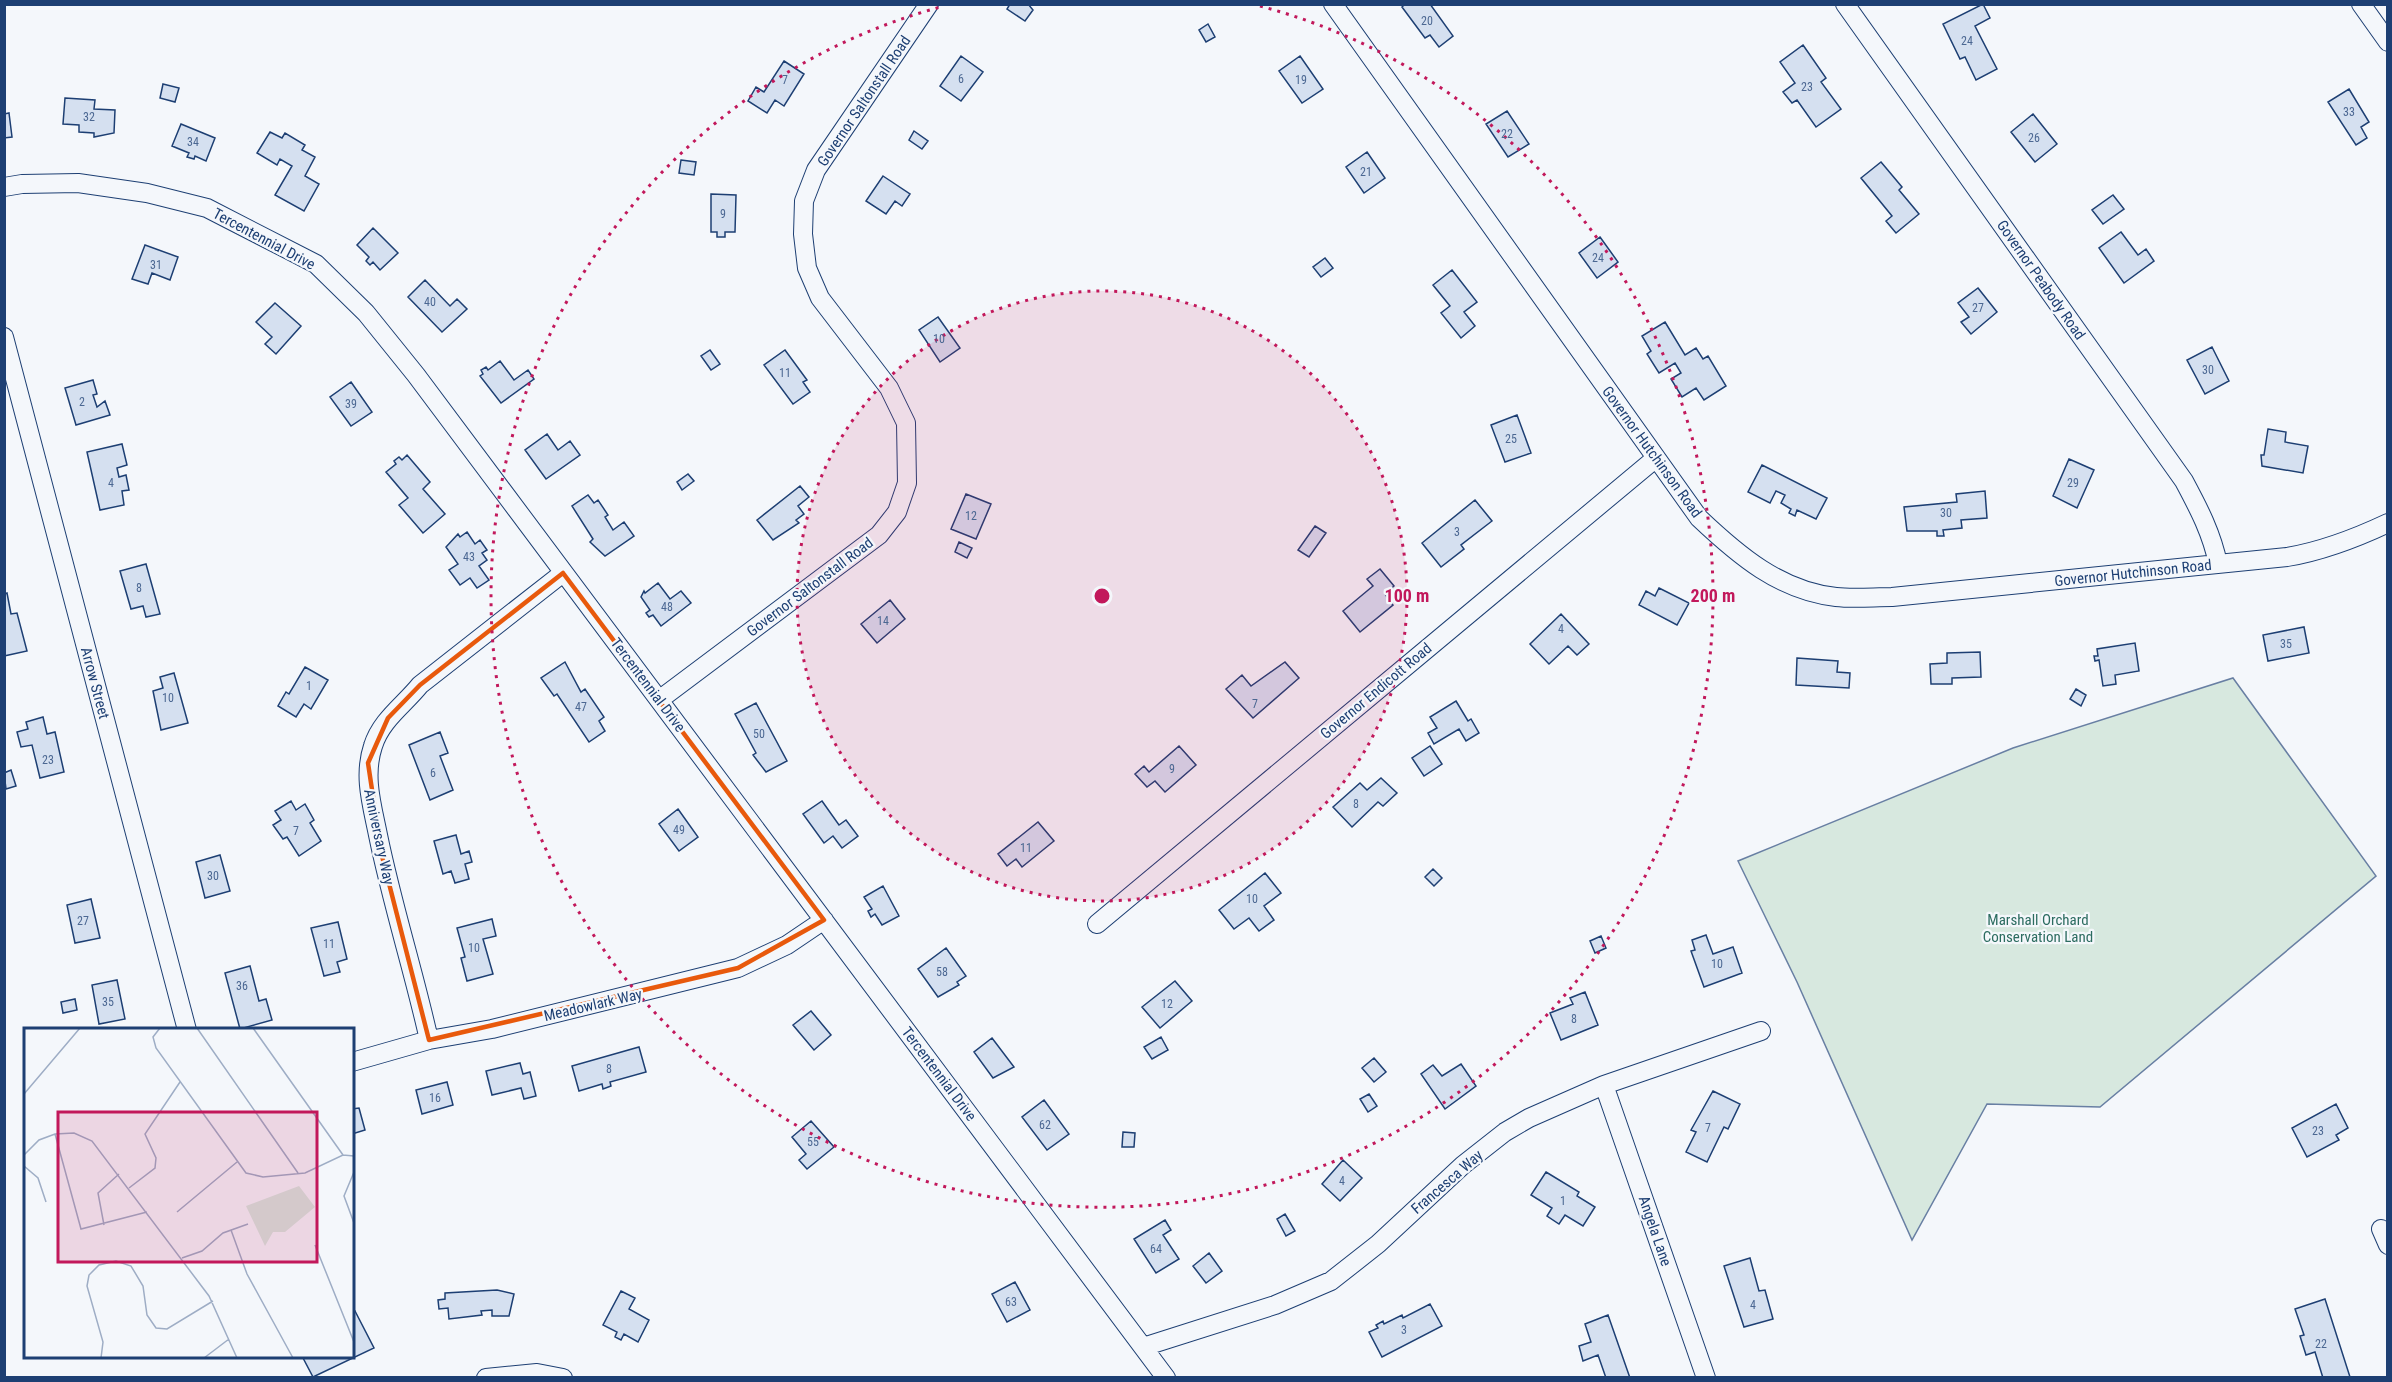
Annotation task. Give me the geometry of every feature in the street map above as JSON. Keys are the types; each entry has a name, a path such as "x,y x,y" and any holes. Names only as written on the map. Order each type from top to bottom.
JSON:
{"street":[{"name":"Governor Saltonstall Road","path":"659,700 879,535 897,512 907,483 906,423 889,388 820,298 807,268 803,234 804,201 816,170 929,4"},
{"name":"Governor Hutchinson Road","path":"1333,4 1699,518 1738,556 1785,584 1836,597 1892,597 2316,552 2388,523"},
{"name":"Governor Peabody Road","path":"1845,4 2184,481 2206,523 2214,543 2218,564"},
{"path":"2361,4 2388,42"},
{"name":"Tercentennial Drive","path":"4,187 22,184 78,183 147,193 207,208 316,264 366,314 416,375 1166,1377"},
{"name":"Arrow Street","path":"4,337 187,1028"},
{"name":"Governor Endicott Road","path":"1097,924 1656,458"},
{"name":"Anniversary Way","path":"429,1040 388,878 367,780 373,746 388,718 408,700 420,685 563,573"},
{"name":"Meadowlark Way","path":"354,1061 429,1040 492,1029 738,968 787,945 824,920"},
{"name":"Francesca Way","path":"1143,1347 1275,1305 1331,1281 1351,1267 1463,1165 1504,1132 1529,1118 1604,1085 1761,1031"},
{"name":"Angela Lane","path":"1604,1085 1706,1377"},
{"path":"486,1377 537,1373 563,1377"}],"highlighted area":[{"path":"563,573 824,920 738,968 429,1040 382,856 368,763 388,718 420,685"}],"green space":[{"name":"Marshall Orchard Conservation Land","path":"2233,678 2376,876 2100,1107 1987,1104 1912,1240 1797,982 1738,861 2013,748"}],"building":[{"path":"1010,4 1028,4 1033,10 1025,21 1007,9"},
{"path":"1405,4 1430,4 1453,36 1439,47 1430,35 1425,38 1402,7"},
{"path":"1983,4 1990,18 1975,26 1997,69 1976,80 1965,57 1960,59 1943,24"},
{"path":"1208,24 1215,37 1206,42 1199,30"},
{"path":"1803,45 1826,78 1821,82 1841,109 1816,127 1797,100 1792,103 1783,92 1795,83 1780,62"},
{"path":"961,56 983,72 961,101 940,86"},
{"path":"1300,56 1323,89 1302,103 1279,71"},
{"path":"784,61 804,74 784,106 775,100 767,113 748,101 756,87 764,92"},
{"path":"163,84 179,88 175,102 160,98"},
{"path":"2349,89 2369,122 2361,127 2367,138 2356,145 2328,102"},
{"path":"65,98 95,100 94,109 115,110 114,133 94,137 94,133 79,132 79,125 63,124"},
{"path":"1507,111 1529,144 1508,157 1486,124"},
{"path":"9,113 12,137 4,138 4,114"},
{"path":"2033,114 2057,144 2035,162 2011,132"},
{"path":"181,124 215,138 206,161 195,156 194,159 187,157 189,153 172,146"},
{"path":"914,131 928,141 922,149 909,140"},
{"path":"270,132 282,138 285,133 305,145 302,150 315,157 305,176 319,184 304,211 275,195 292,166 280,159 277,165 257,153"},
{"path":"1367,152 1385,178 1364,193 1346,167"},
{"path":"681,160 696,162 694,175 679,173"},
{"path":"1881,162 1902,187 1899,190 1919,214 1896,233 1886,221 1892,216 1861,178"},
{"path":"883,176 910,194 902,206 895,201 886,214 866,201"},
{"path":"711,194 736,195 735,232 725,232 725,237 717,237 717,232 711,232"},
{"path":"2113,195 2124,209 2103,224 2092,210"},
{"path":"373,228 398,253 380,270 373,262 370,265 366,261 369,257 357,245"},
{"path":"2121,232 2138,255 2146,249 2154,261 2124,283 2099,248"},
{"path":"1600,237 1618,262 1597,278 1579,253"},
{"path":"145,245 178,257 170,280 152,273 148,284 132,279"},
{"path":"1325,258 1333,268 1321,277 1313,267"},
{"path":"1452,270 1477,302 1464,312 1475,326 1461,338 1441,313 1450,306 1433,285"},
{"path":"425,280 450,306 457,299 467,309 442,332 408,297"},
{"path":"1978,288 1997,312 1971,334 1961,322 1969,317 1958,303"},
{"path":"275,303 301,326 276,354 265,344 272,337 256,322"},
{"path":"938,317 960,348 940,362 919,330"},
{"path":"1665,322 1685,355 1696,348 1703,359 1708,356 1726,386 1704,400 1696,388 1682,397 1671,379 1681,373 1675,363 1659,373 1647,354 1651,351 1642,336"},
{"path":"2212,347 2229,381 2205,394 2187,360"},
{"path":"710,350 720,364 711,370 701,356"},
{"path":"785,350 807,380 803,382 810,392 793,404 764,365"},
{"path":"500,361 514,380 528,370 534,379 501,403 480,376 483,374 481,370 486,367 488,370"},
{"path":"93,380 97,394 93,395 97,407 105,401 110,415 76,425 65,388"},
{"path":"351,382 372,412 351,426 330,397"},
{"path":"1517,415 1531,453 1505,462 1491,425"},
{"path":"2268,429 2286,432 2285,442 2308,446 2303,473 2262,466 2261,455 2264,455"},
{"path":"547,434 558,450 570,441 580,455 546,479 525,450"},
{"path":"122,444 127,465 117,468 119,477 126,475 129,490 122,491 124,505 100,510 87,452"},
{"path":"407,455 430,482 423,489 445,514 423,533 399,505 408,498 386,472 396,464 394,461 399,457 402,460"},
{"path":"2069,459 2094,470 2077,508 2053,496"},
{"path":"1762,465 1827,498 1816,519 1797,510 1795,516 1789,513 1791,509 1781,503 1785,495 1776,491 1770,503 1748,492"},
{"path":"688,474 694,481 682,490 677,482"},
{"path":"800,486 809,497 798,506 804,514 796,520 799,523 773,540 757,520"},
{"path":"1985,491 1987,518 1961,520 1962,528 1943,530 1944,536 1937,536 1937,531 1907,531 1904,507 1957,502 1956,494"},
{"path":"966,494 991,504 976,539 951,529"},
{"path":"588,495 594,503 598,500 608,515 605,517 613,530 624,522 634,536 605,556 590,542 593,539 572,506"},
{"path":"1475,500 1492,521 1461,545 1464,549 1441,567 1422,543"},
{"path":"1315,526 1326,533 1309,557 1298,550"},
{"path":"467,532 475,544 480,540 487,550 482,553 487,560 479,566 489,580 477,588 470,578 460,585 449,570 458,564 446,547 458,534 460,537"},
{"path":"959,542 972,548 967,558 955,552"},
{"path":"146,564 160,614 146,617 143,606 131,609 120,571"},
{"path":"1380,569 1394,586 1385,594 1393,605 1360,632 1343,611 1373,586 1367,579"},
{"path":"658,583 670,599 681,591 691,603 661,626 653,615 649,617 646,613 650,610 641,597 644,591 645,593"},
{"path":"1659,588 1689,603 1677,625 1639,605 1646,591 1655,596"},
{"path":"7,593 11,614 17,613 27,651 4,656 4,594"},
{"path":"890,600 905,619 877,643 861,624"},
{"path":"1561,614 1589,644 1577,655 1568,646 1549,664 1530,644"},
{"path":"2304,627 2309,653 2268,661 2263,635"},
{"path":"2135,643 2139,671 2115,675 2116,684 2103,686 2099,660 2095,661 2094,656 2098,656 2097,649"},
{"path":"1980,652 1981,677 1952,678 1952,684 1931,684 1930,664 1947,663 1947,653"},
{"path":"1797,658 1838,661 1837,672 1850,673 1849,688 1796,685"},
{"path":"565,662 581,692 585,689 604,717 599,721 605,731 589,742 557,694 554,696 541,678"},
{"path":"1285,662 1299,678 1253,718 1226,689 1242,675 1251,686"},
{"path":"305,667 328,680 311,709 304,704 296,717 278,706 286,692 289,694"},
{"path":"174,673 188,723 161,730 153,691 163,688 160,677"},
{"path":"2076,689 2086,695 2081,706 2070,699"},
{"path":"1456,701 1468,721 1471,719 1479,733 1466,741 1459,729 1434,744 1428,733 1437,728 1430,717"},
{"path":"756,703 787,761 766,772 753,755 756,753 735,714"},
{"path":"43,717 47,734 55,732 64,772 40,778 32,745 21,747 17,732 28,729 26,722"},
{"path":"440,732 448,753 440,756 453,790 430,800 409,745"},
{"path":"1179,746 1196,765 1165,792 1155,781 1147,787 1135,774 1144,766 1149,772"},
{"path":"1430,746 1442,764 1424,776 1412,758"},
{"path":"11,770 16,786 6,789 4,773"},
{"path":"1381,778 1397,793 1383,806 1378,802 1352,827 1333,807 1360,783 1367,790"},
{"path":"291,801 296,810 305,804 314,820 310,823 321,841 299,856 287,837 283,839 273,825 281,820 275,811"},
{"path":"822,801 839,825 846,820 858,836 842,848 833,836 824,843 803,814"},
{"path":"678,809 698,837 679,851 659,824"},
{"path":"1038,822 1054,841 1022,867 1016,859 1007,866 998,854"},
{"path":"456,835 461,854 469,851 472,862 465,864 469,879 455,883 451,871 443,874 434,841"},
{"path":"220,855 230,891 205,898 196,862"},
{"path":"1433,869 1442,878 1434,886 1425,877"},
{"path":"1265,873 1281,893 1264,906 1274,920 1259,931 1249,918 1234,929 1219,910"},
{"path":"883,886 899,916 882,925 875,914 871,917 868,911 872,909 864,897"},
{"path":"91,899 100,938 75,943 67,905"},
{"path":"492,919 496,936 483,939 493,974 467,981 461,958 465,957 457,928"},
{"path":"338,922 347,959 337,962 340,972 324,976 311,928"},
{"path":"1706,935 1713,954 1733,947 1742,973 1704,987 1691,951 1695,950 1692,940"},
{"path":"1601,936 1606,948 1595,953 1590,941"},
{"path":"946,948 966,976 957,982 959,985 938,997 918,969"},
{"path":"250,966 259,1001 266,999 272,1020 240,1028 225,973"},
{"path":"117,980 125,1019 99,1024 92,985"},
{"path":"1175,981 1192,1001 1160,1028 1142,1007"},
{"path":"1585,992 1598,1025 1561,1040 1550,1013 1573,1004 1570,998"},
{"path":"75,999 77,1010 63,1013 61,1002"},
{"path":"811,1011 831,1035 814,1050 793,1025"},
{"path":"1161,1037 1168,1050 1152,1059 1144,1047"},
{"path":"992,1038 1014,1067 993,1078 974,1052"},
{"path":"639,1047 646,1072 610,1082 611,1086 603,1089 602,1084 579,1091 572,1066"},
{"path":"1374,1058 1386,1072 1374,1082 1362,1068"},
{"path":"520,1063 523,1074 530,1072 536,1096 524,1099 521,1088 492,1095 486,1071"},
{"path":"1461,1064 1476,1086 1445,1109 1421,1074 1433,1065 1442,1076"},
{"path":"447,1082 453,1105 422,1114 416,1090"},
{"path":"1713,1091 1740,1104 1728,1129 1724,1127 1707,1162 1686,1152 1696,1132 1691,1130"},
{"path":"1369,1094 1377,1106 1368,1112 1360,1099"},
{"path":"1044,1100 1069,1134 1047,1150 1022,1117"},
{"path":"2336,1104 2348,1128 2336,1135 2339,1140 2307,1157 2292,1128"},
{"path":"359,1108 365,1130 354,1133 354,1109"},
{"path":"811,1121 834,1147 807,1169 799,1160 806,1154 792,1137"},
{"path":"1123,1132 1135,1133 1134,1147 1122,1147"},
{"path":"1343,1160 1362,1178 1340,1201 1322,1184"},
{"path":"1546,1172 1579,1192 1577,1196 1595,1207 1583,1226 1565,1215 1559,1224 1547,1216 1552,1208 1531,1195"},
{"path":"1285,1214 1295,1231 1286,1236 1277,1219"},
{"path":"1165,1220 1171,1230 1163,1235 1179,1259 1156,1273 1134,1239"},
{"path":"1209,1253 1222,1271 1206,1283 1193,1266"},
{"path":"1750,1258 1759,1291 1765,1290 1773,1319 1744,1327 1724,1266"},
{"path":"1015,1282 1030,1310 1007,1322 992,1294"},
{"path":"497,1290 514,1294 509,1316 492,1316 492,1310 481,1311 482,1315 449,1319 448,1308 439,1309 438,1300 445,1299 445,1293"},
{"path":"621,1291 635,1298 629,1309 649,1320 638,1342 624,1334 621,1340 615,1337 617,1332 603,1325"},
{"path":"2325,1299 2350,1377 2347,1378 2323,1378 2315,1352 2306,1355 2300,1336 2304,1335 2295,1309"},
{"path":"1430,1304 1442,1326 1382,1357 1369,1332 1378,1328 1376,1325 1383,1321 1384,1324 1402,1315 1403,1318"},
{"path":"354,1311 374,1348 354,1358"},
{"path":"1608,1315 1630,1378 1606,1378 1598,1355 1583,1361 1579,1346 1591,1342 1585,1324"},
{"path":"303,1358 353,1358 313,1377"}]}
